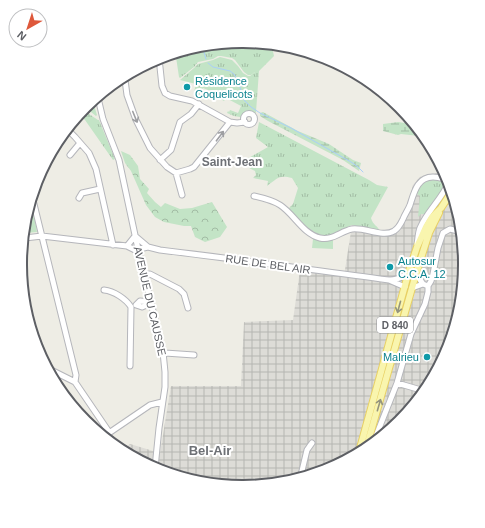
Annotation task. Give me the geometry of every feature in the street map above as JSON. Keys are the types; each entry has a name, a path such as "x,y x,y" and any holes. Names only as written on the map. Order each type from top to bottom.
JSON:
{"main road":[{"name":"D 840","path":"369,438 429,233 448,198"},
{"name":"D 840","path":"361,443 417,247 432,217 441,208"}],"street":[{"path":"160,65 162,86 165,93 170,96 192,101 230,122 245,122"},
{"path":"125,83 127,95 136,120 150,148 167,167 176,173 182,195"},
{"name":"AVENUE DU CAUSSE","path":"99,103 103,119 119,160 150,302 163,352 165,387 156,461"},
{"path":"160,160 171,150 180,122 191,114 198,104"},
{"path":"176,173 190,170 194,167 230,122"},
{"path":"72,134 89,153 96,169 104,201 112,245"},
{"path":"70,155 80,143"},
{"path":"254,196 269,200 281,206 309,232 320,238 329,239 351,229 384,233 393,232 398,229 409,207 415,189 420,183 426,178 433,177 441,179"},
{"path":"79,198 82,193 100,189"},
{"path":"417,247 419,229 426,216 445,190"},
{"path":"35,206 76,375 75,382"},
{"path":"412,288 425,285 431,281 438,248 443,233 450,230 455,231"},
{"path":"29,238 42,236 127,246 136,250 138,249"},
{"path":"127,246 135,236"},
{"name":"RUE DE BEL AIR","path":"135,236 148,247"},
{"name":"RUE DE BEL AIR","path":"138,249 148,247 160,250 389,280 399,279 409,271"},
{"path":"144,275 150,274 179,289 184,294 188,308"},
{"path":"378,432 397,384 411,334 425,304 428,292 425,285 416,274"},
{"name":"RUE DE BEL AIR","path":"389,280 405,287"},
{"path":"104,290 110,290 133,306"},
{"path":"133,306 140,301 150,302"},
{"path":"130,366 133,306"},
{"path":"163,352 194,355"},
{"path":"56,373 75,382 104,429"},
{"path":"397,384 418,389"},
{"path":"109,433 150,405 162,402"},
{"path":"302,471 307,450 312,443"}],"shaded area":[{"path":"438,173 447,195 454,222 458,250 458,278 454,306 447,333 429,372 422,384 405,406 385,426 350,451 325,463 298,472 271,478 242,480 214,478 200,475 160,463 128,446 130,444 160,453 171,386 241,386 244,322 293,320 300,270 344,276 352,225 380,232 392,231 402,219 410,199 413,185 420,177"}],"green space":[{"path":"242,48 273,50 274,56 259,71 256,112 254,115 248,112 243,115 240,121 240,117 227,113 230,110 238,113 241,106 226,98 224,101 217,97 218,94 203,88 199,96 194,92 196,84 180,80 198,64 220,57 232,60 243,73 248,76 250,76 260,68 251,75 248,75 232,58 218,56 213,59 198,62 194,67 180,78 176,59 187,56 214,50"},
{"path":"95,107 97,115 96,116 90,112"},
{"path":"263,112 298,131 329,144 353,160 361,163 359,171 343,160 268,121 260,116 260,113"},
{"path":"88,114 99,120 115,159 113,160 84,118"},
{"path":"259,122 377,185 388,187 371,218 380,232 352,225 329,236 323,236 310,230 288,209 293,204 298,188 292,178 279,178 267,186 268,181 253,178 256,175 255,171 249,168 245,160 268,147 256,138"},
{"path":"398,122 406,123 415,136 398,135 383,131 383,124"},
{"path":"121,151 130,155 138,166 140,179 149,189 147,193 161,207 165,203 180,209 192,208 212,202 227,227 220,237 205,242 195,237 191,226 164,222 155,217 146,205 131,171 125,163"},
{"path":"439,180 443,186 427,213 421,214 418,217 420,196 416,193 427,181"},
{"path":"33,211 37,232 29,233"},
{"path":"313,239 333,240 333,249 312,248"}],"waterway":[{"path":"204,52 206,59"},
{"path":"208,63 213,67 230,71 234,74 238,81 244,100 251,107 351,162 363,172"}],"place":[{"name":"Résidence Coquelicots","path":"187,87"},
{"name":"Autosur C.C.A. 12","path":"390,267"},
{"name":"Malrieu","path":"427,357"}],"district":[{"name":"Saint-Jean","path":"232,162"},
{"name":"Bel-Air","path":"210,450"}]}
